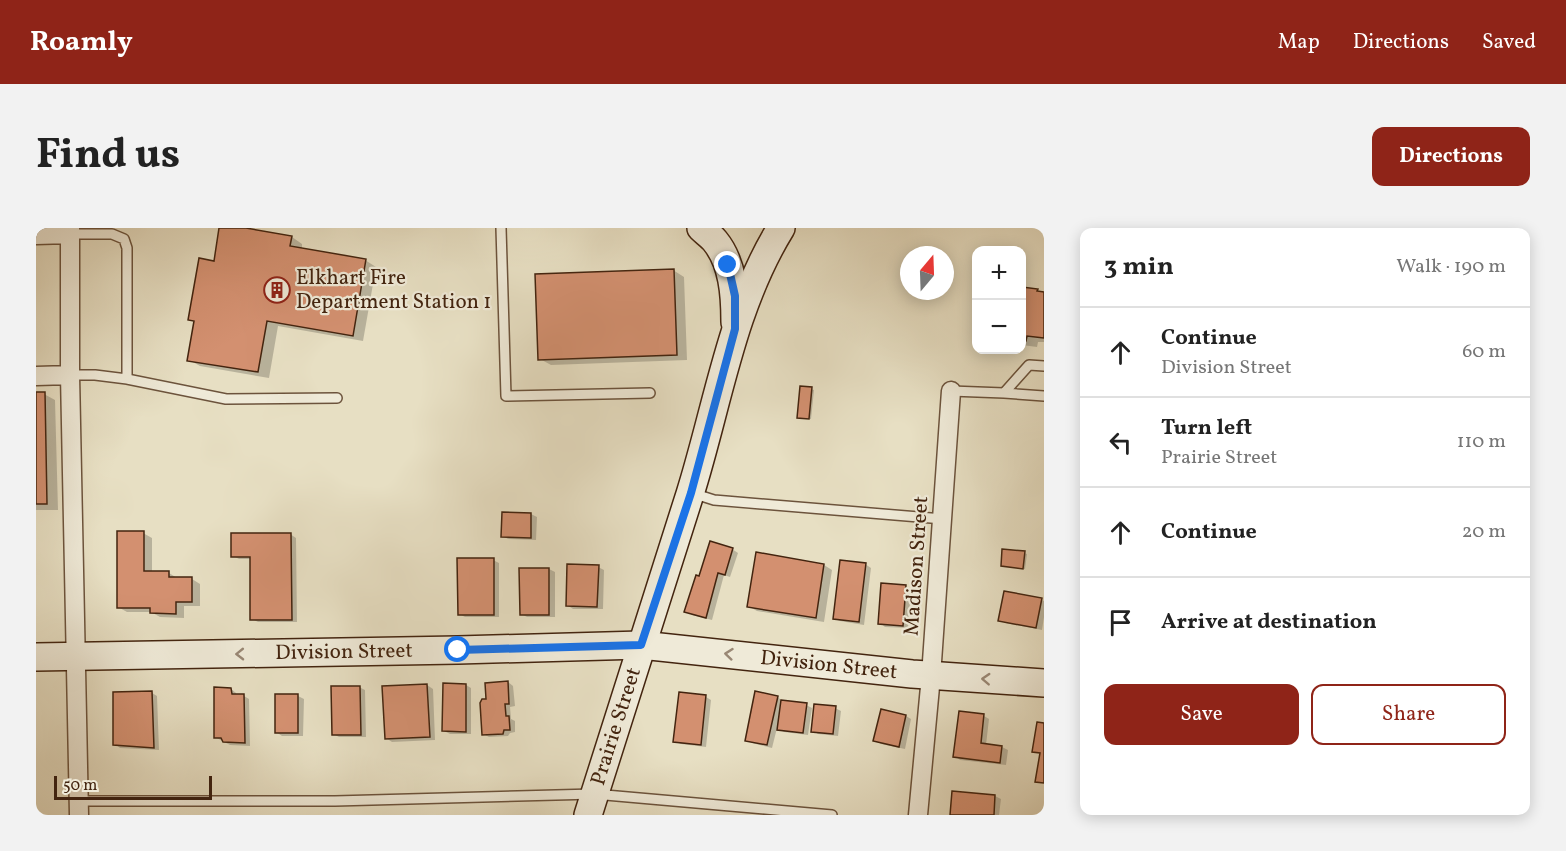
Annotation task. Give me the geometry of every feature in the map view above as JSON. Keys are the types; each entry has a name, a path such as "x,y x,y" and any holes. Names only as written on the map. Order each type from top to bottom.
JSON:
{"street":[{"path":"701,228 715,241 728,265 735,296 735,329"},
{"name":"Prairie Street","path":"591,804 691,493 735,329 752,286 781,228"},
{"path":"36,235 70,231 70,375 79,808"},
{"path":"36,376 70,375"},
{"name":"Madison Street","path":"918,815 931,676 951,392"},
{"name":"Division Street","path":"36,657 641,645 931,676 1044,683"}],"lane":[{"path":"501,228 506,396 650,393"},
{"path":"70,231 112,234 124,239 127,248 127,379"},
{"path":"1004,393 1029,365 1044,366"},
{"path":"70,375 127,379 226,399 337,398"},
{"path":"951,392 1044,396"},
{"path":"691,493 714,500 943,519"},
{"path":"79,808 335,801 591,804 832,815"}],"building":[{"name":"Elkhart Fire Department Station 1","path":"219,228 246,228 292,236 290,246 366,259 353,336 267,321 258,372 187,361 194,321 188,320 199,258 214,261"},
{"path":"674,269 677,355 538,360 535,274"},
{"path":"1026,288 1044,292 1044,338 1027,336 1026,341"},
{"path":"800,386 812,387 809,419 797,418"},
{"path":"36,392 45,392 47,504 36,504"},
{"path":"502,512 531,513 531,538 501,537"},
{"path":"117,531 144,531 144,571 169,571 169,577 192,577 192,602 176,602 176,614 150,613 150,608 117,608"},
{"path":"231,533 291,533 292,620 250,620 250,557 231,557"},
{"path":"710,541 733,548 725,575 718,573 706,618 684,612"},
{"path":"1002,549 1025,551 1023,569 1001,566"},
{"path":"756,552 824,564 816,618 747,607"},
{"path":"457,558 494,558 494,615 458,615"},
{"path":"840,560 866,563 859,622 833,619"},
{"path":"567,564 599,565 597,607 566,606"},
{"path":"519,568 549,568 549,615 520,615"},
{"path":"881,583 906,585 903,626 878,624"},
{"path":"1004,591 1042,598 1036,628 998,621"},
{"path":"508,681 509,704 505,704 510,730 504,730 503,734 482,735 480,703 482,699 486,699 485,683"},
{"path":"443,683 466,684 466,732 442,731"},
{"path":"427,684 430,737 385,739 382,686"},
{"path":"331,686 360,686 361,735 332,735"},
{"path":"214,687 231,688 232,694 244,694 245,743 223,742 221,738 214,738"},
{"path":"152,691 154,748 113,745 113,692"},
{"path":"755,691 778,696 767,745 745,741"},
{"path":"679,692 706,695 701,745 673,742"},
{"path":"275,694 298,694 298,733 275,733"},
{"path":"781,700 807,703 803,733 777,730"},
{"path":"814,704 836,706 833,734 811,732"},
{"path":"881,709 906,715 899,747 873,741"},
{"path":"959,711 984,714 981,743 1002,746 1000,763 953,757"},
{"path":"1037,722 1044,723 1044,783 1035,782 1040,753 1032,752"},
{"path":"952,791 995,795 994,815 950,815"}],"place":[{"name":"Elkhart Fire Department Station 1","path":"277,290"}],"route":[{"path":"458,650 641,645 691,493 735,329 735,296 728,265"}]}
